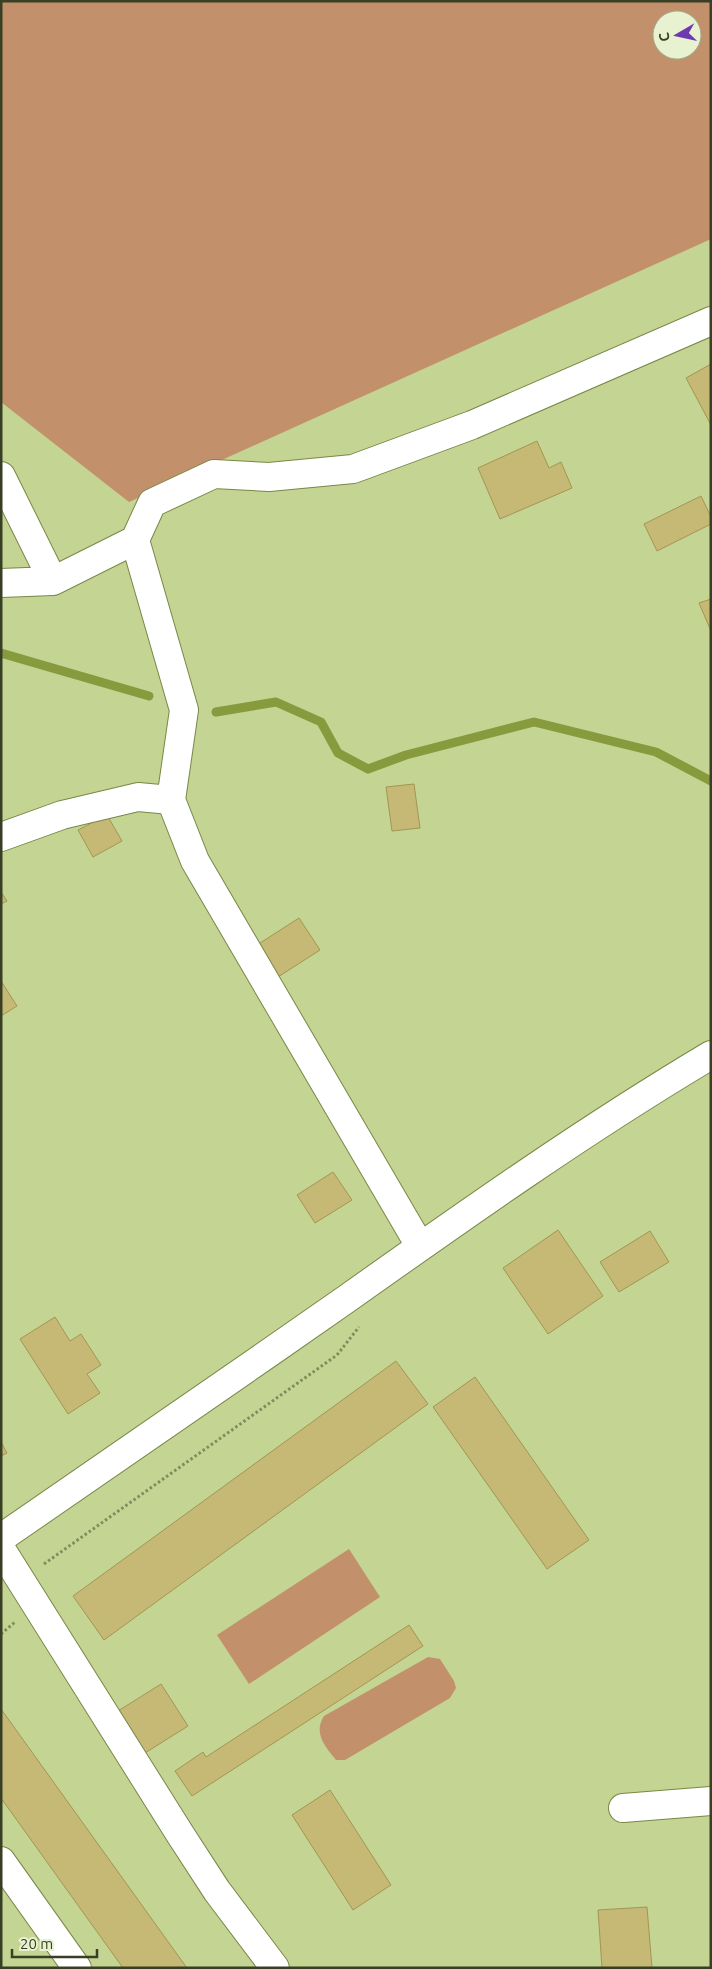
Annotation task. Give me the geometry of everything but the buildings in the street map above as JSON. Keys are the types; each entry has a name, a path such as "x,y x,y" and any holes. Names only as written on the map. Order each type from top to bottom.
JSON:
{"street":[{"path":"1,583 53,581 135,540 152,504 214,474 268,477 353,469 472,425 711,321"},
{"path":"1,476 53,581"},
{"path":"135,540 184,710 171,800 196,861 420,1246"},
{"path":"1,837 62,815 138,797 171,800"},
{"path":"1,1538 347,1299 420,1246 559,1152 711,1054"},
{"path":"1,1549 217,1891 275,1968"},
{"path":"623,1808 711,1801"},
{"path":"1,1861 77,1968"}],"shaded area":[{"path":"1,1 711,1 711,239 129,502 1,402"},
{"path":"349,1549 380,1597 249,1684 217,1635"},
{"path":"428,1657 440,1659 454,1681 456,1688 450,1698 345,1760 336,1760 324,1745 320,1734 321,1722 324,1716"}],"waterway":[{"path":"1,653 149,696"},
{"path":"216,712 276,702 321,722 338,753 368,769 406,755 534,722 656,752 711,781"}]}
